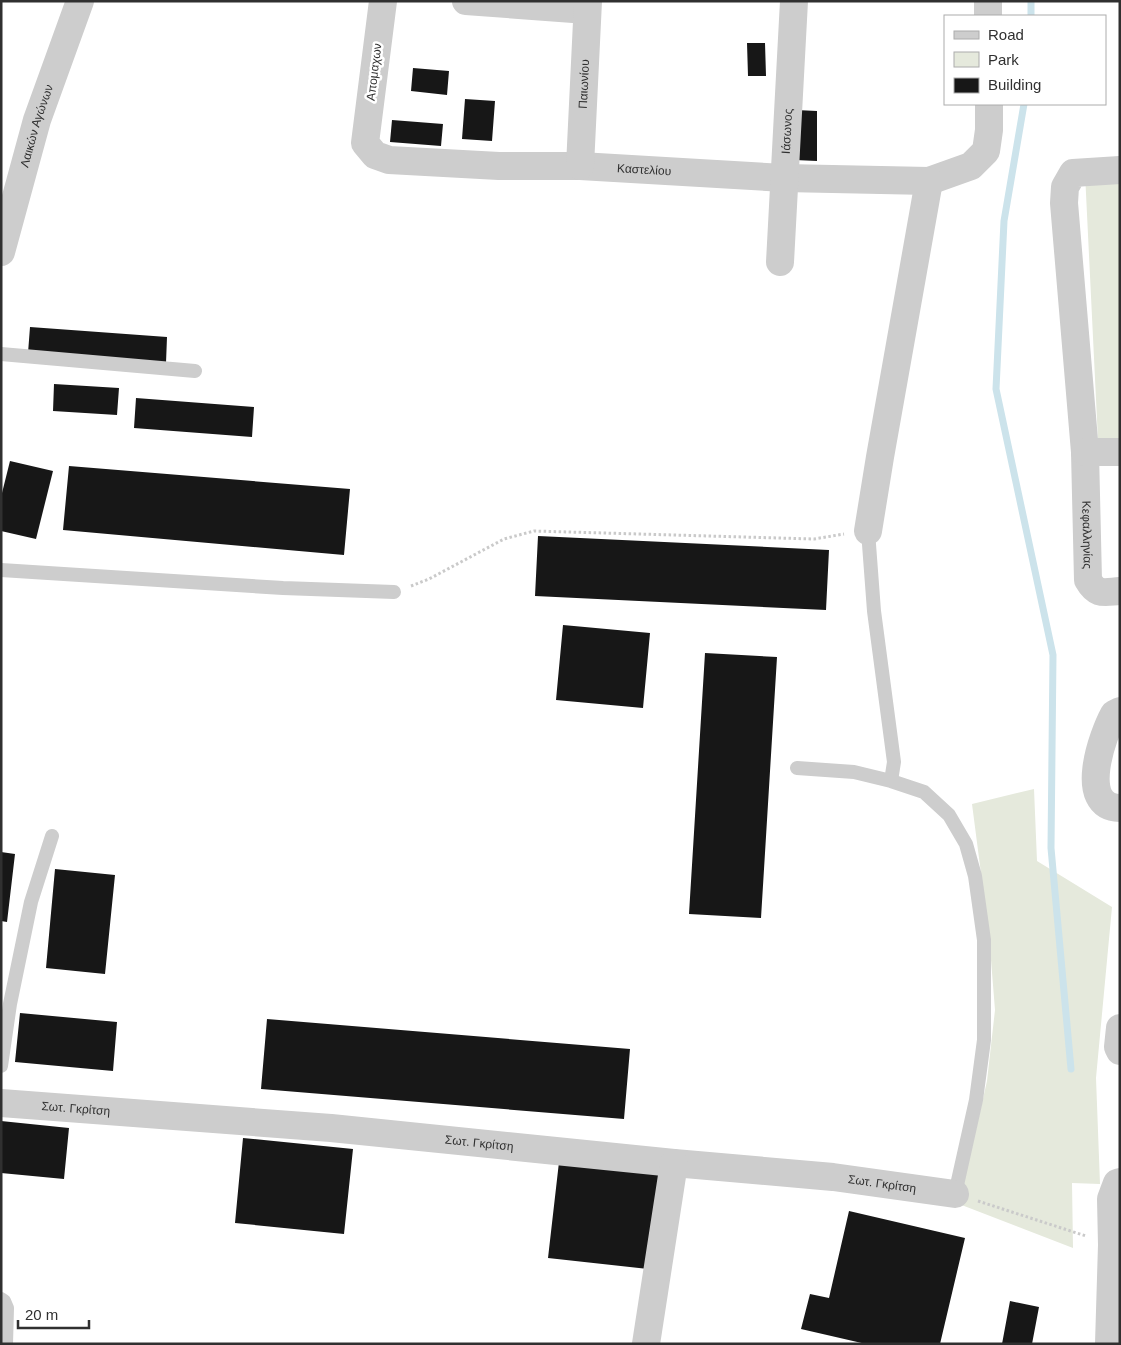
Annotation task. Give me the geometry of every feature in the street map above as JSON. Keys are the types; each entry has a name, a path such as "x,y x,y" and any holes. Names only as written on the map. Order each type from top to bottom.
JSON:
{"street":[{"name":"Λαικών Αγώνων","path":"1,252 37,120 80,1"},
{"name":"Απομαχων","path":"365,143 383,1"},
{"path":"466,1 587,6"},
{"name":"Ιάσωνος","path":"780,262 794,1"},
{"path":"988,1 988,15"},
{"name":"Παιωνίου","path":"580,166 587,6"},
{"path":"868,531 930,181 971,166 986,151 989,130 989,105"},
{"name":"Καστελίου","path":"365,143 375,155 389,160 499,166 580,166 784,178 930,181"},
{"path":"1120,170 1090,171 1073,174 1064,187 1085,452 1120,452"},
{"name":"Κεφαλληνίας","path":"1085,452 1088,580 1092,587 1099,592 1120,591"},
{"path":"1120,712 1114,714 1105,729 1096,769 1096,786 1104,802 1114,808 1120,808"},
{"path":"1120,1028 1120,1051"},
{"name":"Σωτ. Γκρίτση","path":"1,1103 331,1128 674,1163 833,1177 956,1194"},
{"path":"646,1344 674,1163"},
{"path":"1113,1330 1116,1190"}],"lane":[{"path":"1,354 195,370"},
{"path":"868,531 874,611 894,762 891,781"},
{"path":"1,570 283,588 394,592"},
{"path":"797,768 854,772 891,781 924,792 949,815 966,844 975,876 984,940 984,1040 976,1100 956,1194"},
{"path":"1,1066 10,1004 31,902 52,836"},
{"path":"1,1300 4,1301 7,1308 6,1344"}],"path":[{"path":"394,592 429,579 504,539 534,531 814,539 868,531"},
{"path":"956,1194 1115,1259"}],"green space":[{"path":"1120,172 1120,438 1098,440 1085,173"},
{"path":"1034,789 1037,861 1112,907 1096,1078 1100,1184 1072,1183 1073,1248 959,1204 987,1081 995,1010 989,935 972,804"}],"building":[{"path":"747,43 765,43 766,76 748,76"},
{"path":"413,68 449,71 447,95 411,91"},
{"path":"465,99 495,101 492,141 462,139"},
{"path":"796,110 817,111 817,161 795,160"},
{"path":"392,120 443,124 441,146 390,142"},
{"path":"30,327 167,337 166,363 28,353"},
{"path":"54,384 119,388 117,415 53,411"},
{"path":"136,398 254,407 252,437 134,428"},
{"path":"10,461 53,471 36,539 1,531 1,497"},
{"path":"69,466 350,489 344,555 63,530"},
{"path":"538,536 829,550 826,610 535,596"},
{"path":"563,625 650,633 643,708 556,700"},
{"path":"705,653 777,657 761,918 689,914"},
{"path":"1,852 15,854 7,922 1,921"},
{"path":"55,869 115,875 105,974 46,968"},
{"path":"20,1013 117,1022 113,1071 15,1062"},
{"path":"267,1019 630,1049 624,1119 261,1089"},
{"path":"1,1121 69,1128 64,1179 1,1173"},
{"path":"243,1138 353,1149 344,1234 235,1223"},
{"path":"559,1162 659,1172 648,1269 548,1258"},
{"path":"849,1211 965,1238 940,1344 866,1344 801,1329 810,1294 829,1298"},
{"path":"1010,1301 1039,1307 1032,1344 1002,1344"}],"waterway":[{"path":"1031,1 1031,15"},
{"path":"1024,105 1004,221 996,389 1053,655 1051,848 1071,1069"}]}
